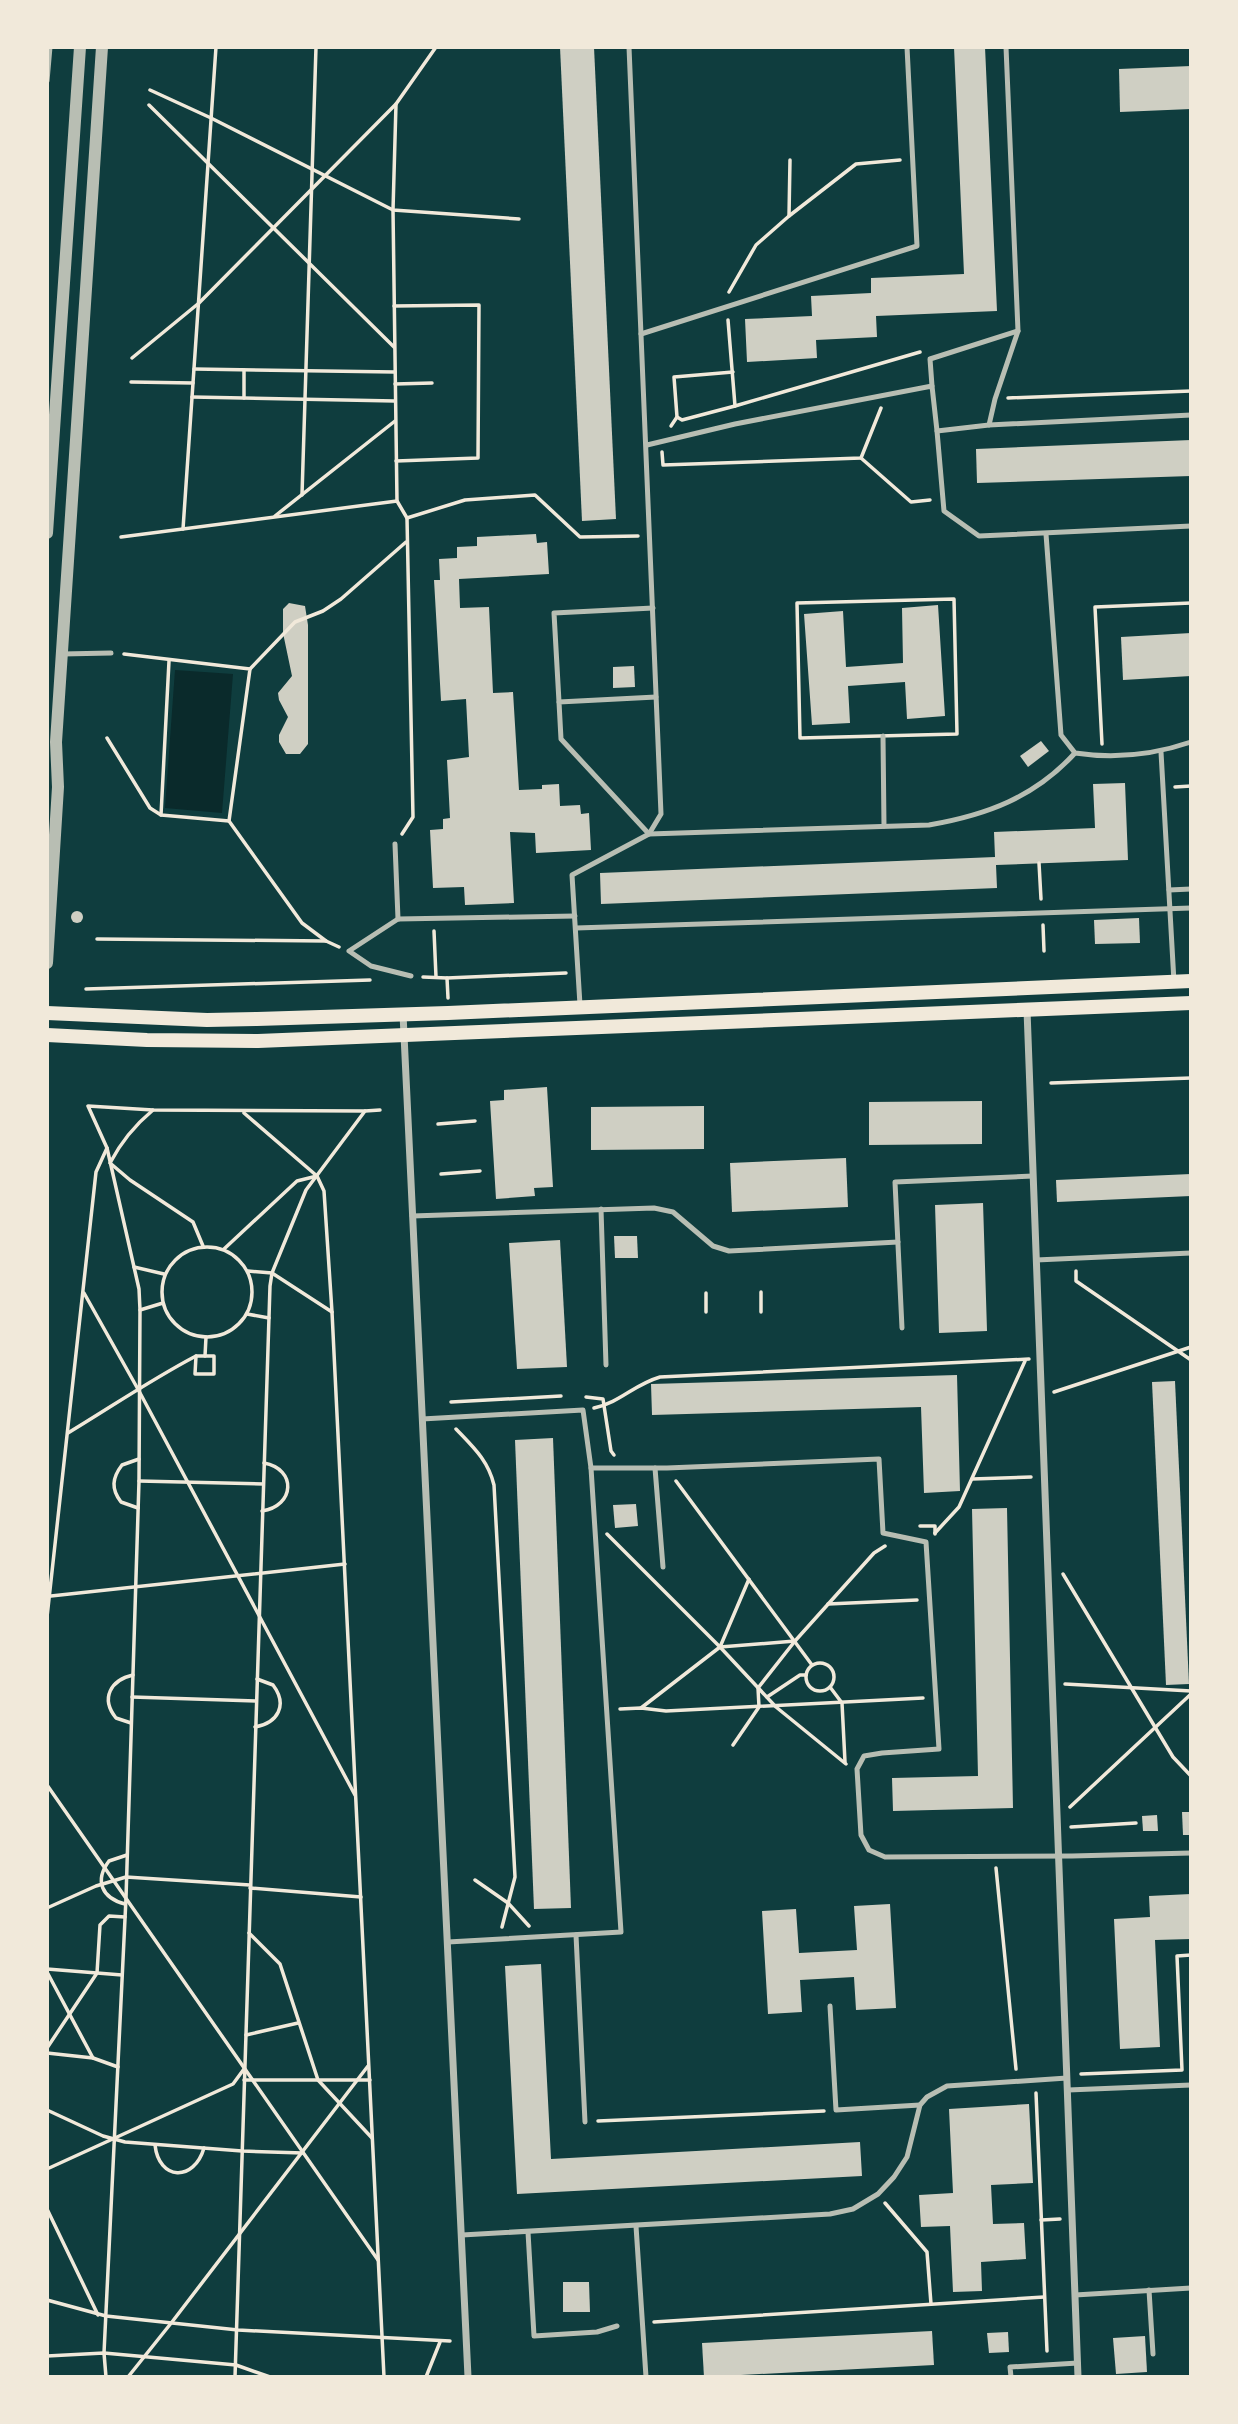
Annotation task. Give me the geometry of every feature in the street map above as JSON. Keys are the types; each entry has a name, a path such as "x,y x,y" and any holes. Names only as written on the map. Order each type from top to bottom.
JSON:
{"main road":[{"path":"47,1013 207,1020 1191,981"},
{"path":"47,1035 205,1041 404,1036 1191,1003"}],"street":[{"path":"47,533 80,47"},
{"path":"47,963 58,788 56,741 61,654 102,47"},
{"path":"1027,1009 1078,2377"},
{"path":"403,1014 468,2377"}],"lane":[{"path":"47,81 50,47"},
{"path":"629,47 661,814 649,834"},
{"path":"641,334 917,246 907,47"},
{"path":"989,425 1018,331 1006,47"},
{"path":"1018,331 930,359 944,510 979,537 1191,526"},
{"path":"647,445 735,424 932,386"},
{"path":"937,431 989,425 1191,415"},
{"path":"1046,534 1061,735 1075,753 1102,757 1161,752 1191,742"},
{"path":"649,834 561,739 554,613 653,608"},
{"path":"61,654 111,653"},
{"path":"559,702 656,697"},
{"path":"883,736 884,826"},
{"path":"1161,752 1174,982"},
{"path":"580,1007 572,875 649,834 929,825 967,818 1009,803 1062,767 1075,753"},
{"path":"395,844 398,919"},
{"path":"1169,890 1191,889"},
{"path":"576,928 1191,908"},
{"path":"411,976 371,966 349,951 398,919 575,916"},
{"path":"902,1328 895,1182 1033,1177"},
{"path":"412,1216 654,1208 673,1212 713,1246 729,1251 898,1242"},
{"path":"601,1209 606,1365"},
{"path":"1036,1260 1191,1253"},
{"path":"422,1419 583,1410 591,1468 621,1932 447,1942"},
{"path":"591,1468 667,1468 879,1459 883,1533 926,1542 939,1749 882,1752 864,1756 857,1769 860,1835 869,1850 886,1857 1191,1853"},
{"path":"655,1468 663,1567"},
{"path":"576,1935 585,2122"},
{"path":"830,2006 836,2110 920,2105"},
{"path":"462,2235 830,2214 853,2209 878,2194 907,2157 920,2105 927,2097 947,2086 1067,2078"},
{"path":"1068,2090 1191,2085"},
{"path":"636,2226 646,2377"},
{"path":"528,2232 534,2336 597,2332 617,2326"},
{"path":"1075,2295 1191,2288"},
{"path":"1149,2290 1153,2354"},
{"path":"1011,2377 1010,2367 1078,2363"}],"path":[{"path":"183,529 216,47"},
{"path":"302,495 316,47"},
{"path":"132,358 199,303 312,190 396,104 436,47"},
{"path":"150,90 393,210 519,219"},
{"path":"395,844 413,817 407,518 397,501 396,461 393,210 396,104"},
{"path":"149,105 395,348"},
{"path":"735,406 726,297 756,245 856,164 912,159"},
{"path":"789,216 790,160"},
{"path":"394,306 479,305 478,458 396,461"},
{"path":"733,372 674,377 677,416 682,420 735,406 919,352 930,359"},
{"path":"194,369 395,372"},
{"path":"244,370 244,398"},
{"path":"131,382 193,383"},
{"path":"395,384 432,383"},
{"path":"995,399 1191,391"},
{"path":"861,458 885,396"},
{"path":"192,397 395,401"},
{"path":"274,517 396,421"},
{"path":"661,442 663,465 861,458 911,502 943,499"},
{"path":"407,518 465,500 535,495 580,537 651,536"},
{"path":"121,537 397,501"},
{"path":"349,951 326,942 302,923 229,821 250,669 295,621 323,611 341,599 406,542"},
{"path":"954,599 957,734 883,736 800,738 797,603 954,599"},
{"path":"1102,757 1095,607 1191,603"},
{"path":"111,653 250,669"},
{"path":"161,815 169,661"},
{"path":"107,738 150,808 161,815 229,821"},
{"path":"433,918 436,978"},
{"path":"97,939 326,942"},
{"path":"411,976 447,978 579,972"},
{"path":"447,978 448,1000"},
{"path":"86,989 370,980"},
{"path":"1051,1083 1191,1078"},
{"path":"106,2377 104,2353 125,1917 136,1586 140,1310 134,1267 107,1148 88,1106 243,1112 380,1110"},
{"path":"110,1163 125,1138 153,1110"},
{"path":"235,2377 272,1273 306,1191 365,1111"},
{"path":"243,1112 317,1176 324,1191 345,1564 384,2377"},
{"path":"438,1124 475,1121"},
{"path":"47,1617 96,1172 107,1148"},
{"path":"110,1163 130,1180 193,1222 203,1246"},
{"path":"441,1174 480,1171"},
{"path":"224,1249 297,1181 317,1176"},
{"path":"203,1246 224,1249 238,1258 247,1271 252,1286 246,1314 236,1327 222,1335 206,1337 191,1334 178,1327 169,1317 161,1289 164,1274 173,1260 187,1251 203,1246"},
{"path":"1075,1258 1076,1281 1191,1360"},
{"path":"134,1267 164,1274"},
{"path":"247,1271 272,1273 332,1312"},
{"path":"761,1292 761,1312"},
{"path":"84,1293 356,1796"},
{"path":"706,1293 706,1312"},
{"path":"140,1310 163,1303"},
{"path":"246,1314 269,1318"},
{"path":"205,1356 206,1337"},
{"path":"1054,1392 1191,1347"},
{"path":"68,1433 139,1391 151,1380 196,1356 214,1356 214,1374 195,1374 196,1356"},
{"path":"583,1410 606,1405 642,1382 660,1377 1040,1358"},
{"path":"926,1542 959,1507 1026,1359"},
{"path":"577,1395 603,1399 611,1451 618,1461"},
{"path":"451,1402 564,1396"},
{"path":"452,1425 484,1458 491,1469 494,1485 515,1877 498,1939"},
{"path":"138,1508 121,1502 114,1488 114,1479 122,1465 139,1460"},
{"path":"262,1511 278,1507 288,1487 287,1480 278,1468 264,1463"},
{"path":"667,1468 812,1665"},
{"path":"972,1479 1044,1477"},
{"path":"139,1481 263,1484"},
{"path":"593,1520 776,1707 845,1764 857,1769"},
{"path":"913,1527 935,1525 936,1546"},
{"path":"733,1745 760,1707 758,1688 795,1641 874,1553 898,1536"},
{"path":"50,1596 345,1564"},
{"path":"1063,1575 1173,1757 1191,1776"},
{"path":"641,1708 720,1647 749,1579"},
{"path":"828,1604 930,1599"},
{"path":"720,1647 795,1641"},
{"path":"824,1662 832,1667 835,1676 830,1687 824,1691 815,1690 808,1684 806,1675 812,1665 824,1662"},
{"path":"131,1723 116,1717 111,1711 108,1695 116,1682 133,1675"},
{"path":"767,1697 800,1675 806,1675"},
{"path":"255,1727 272,1721 277,1715 281,1700 274,1685 257,1679"},
{"path":"1065,1684 1191,1692"},
{"path":"830,1687 842,1703 845,1764"},
{"path":"1072,1805 1191,1692"},
{"path":"132,1697 256,1701"},
{"path":"607,1710 776,1707 937,1697"},
{"path":"47,1785 105,1867 125,1901 245,2067 379,2261"},
{"path":"1071,1827 1136,1823"},
{"path":"125,1901 109,1898 102,1885 101,1875 116,1857 127,1855"},
{"path":"994,1856 1017,2082"},
{"path":"47,1908 126,1877 361,1897"},
{"path":"475,1880 508,1903 540,1937"},
{"path":"118,2067 93,2058 47,2051 96,1973 100,1925 109,1916 125,1917"},
{"path":"249,1933 280,1964 318,2080 373,2139"},
{"path":"1079,2074 1182,2070 1177,1956 1191,1955"},
{"path":"47,1970 122,1975"},
{"path":"47,1970 93,2058"},
{"path":"246,2035 299,2022"},
{"path":"128,2377 370,2065"},
{"path":"47,2169 233,2084 245,2067"},
{"path":"244,2080 370,2080"},
{"path":"1036,2088 1047,2359"},
{"path":"47,2110 103,2136 125,2142 303,2153"},
{"path":"585,2122 836,2110"},
{"path":"155,2144 160,2163 166,2169 181,2173 195,2166 204,2148"},
{"path":"883,2200 927,2252 931,2304"},
{"path":"47,2209 98,2315"},
{"path":"1041,2220 1061,2219"},
{"path":"642,2323 1044,2297"},
{"path":"47,2300 98,2315 238,2330 450,2341"},
{"path":"426,2377 440,2342"},
{"path":"47,2356 104,2353 236,2365 270,2377"}],"water":[{"path":"175,670 233,674 222,813 165,808"}],"building":[{"path":"560,47 594,47 616,519 582,521"},
{"path":"954,47 985,47 997,311 876,316 877,337 816,340 817,358 747,362 745,319 812,316 811,296 871,293 871,278 964,274"},
{"path":"1191,66 1191,109 1120,112 1119,69"},
{"path":"1191,440 1191,476 977,483 976,449"},
{"path":"536,534 537,543 547,542 549,574 459,579 460,608 489,607 493,693 513,692 519,790 542,789 542,785 559,784 560,806 580,805 581,814 589,813 591,850 536,853 535,833 510,832 514,903 465,905 464,887 433,888 430,830 443,829 443,819 450,818 447,760 469,757 466,699 441,701 434,580 440,580 439,559 457,558 457,547 477,546 477,537"},
{"path":"289,603 305,606 308,625 308,744 300,754 286,754 279,742 279,735 288,717 278,693 292,676 283,633 283,609"},
{"path":"938,605 945,716 907,719 905,682 848,686 850,723 812,725 804,614 843,611 846,667 903,663 902,608"},
{"path":"1191,633 1191,676 1123,680 1121,637"},
{"path":"634,666 635,687 613,688 613,667"},
{"path":"1041,741 1049,751 1028,767 1020,756"},
{"path":"1125,783 1128,860 996,865 997,888 601,904 600,873 995,857 994,832 1095,828 1093,784"},
{"path":"77,911 83,917 77,923 71,917"},
{"path":"1139,918 1140,943 1095,944 1094,920"},
{"path":"547,1087 553,1187 534,1188 535,1196 496,1199 490,1101 504,1100 504,1090"},
{"path":"982,1101 982,1144 869,1145 869,1102"},
{"path":"704,1106 704,1149 591,1150 591,1107"},
{"path":"846,1158 848,1207 732,1212 730,1163"},
{"path":"1191,1174 1191,1196 1057,1202 1056,1180"},
{"path":"983,1203 987,1331 939,1333 935,1205"},
{"path":"614,1236 637,1236 638,1258 615,1258"},
{"path":"560,1240 567,1367 517,1369 509,1243"},
{"path":"957,1375 960,1491 924,1493 921,1407 652,1415 651,1384"},
{"path":"1175,1381 1189,1684 1166,1685 1152,1382"},
{"path":"553,1438 571,1908 534,1909 515,1440"},
{"path":"636,1504 638,1526 615,1528 613,1505"},
{"path":"1007,1508 1013,1808 893,1811 892,1778 978,1776 972,1509"},
{"path":"1182,1812 1191,1812 1191,1835 1183,1835"},
{"path":"1157,1815 1158,1831 1143,1831 1142,1816"},
{"path":"1191,1894 1191,1939 1155,1940 1160,2047 1120,2049 1114,1919 1150,1917 1149,1896"},
{"path":"890,1904 896,2008 856,2010 854,1977 800,1980 802,2012 768,2014 762,1911 796,1909 799,1953 857,1950 854,1906"},
{"path":"541,1964 551,2159 860,2142 862,2176 517,2194 505,1966"},
{"path":"1029,2104 1033,2183 991,2185 993,2224 1024,2223 1026,2259 981,2262 982,2291 953,2292 950,2226 921,2227 919,2195 953,2193 949,2109"},
{"path":"563,2282 589,2282 590,2312 563,2312"},
{"path":"932,2331 934,2365 704,2377 702,2343"},
{"path":"1008,2332 1009,2352 989,2353 987,2333"},
{"path":"1145,2336 1147,2372 1116,2374 1113,2338"}]}
